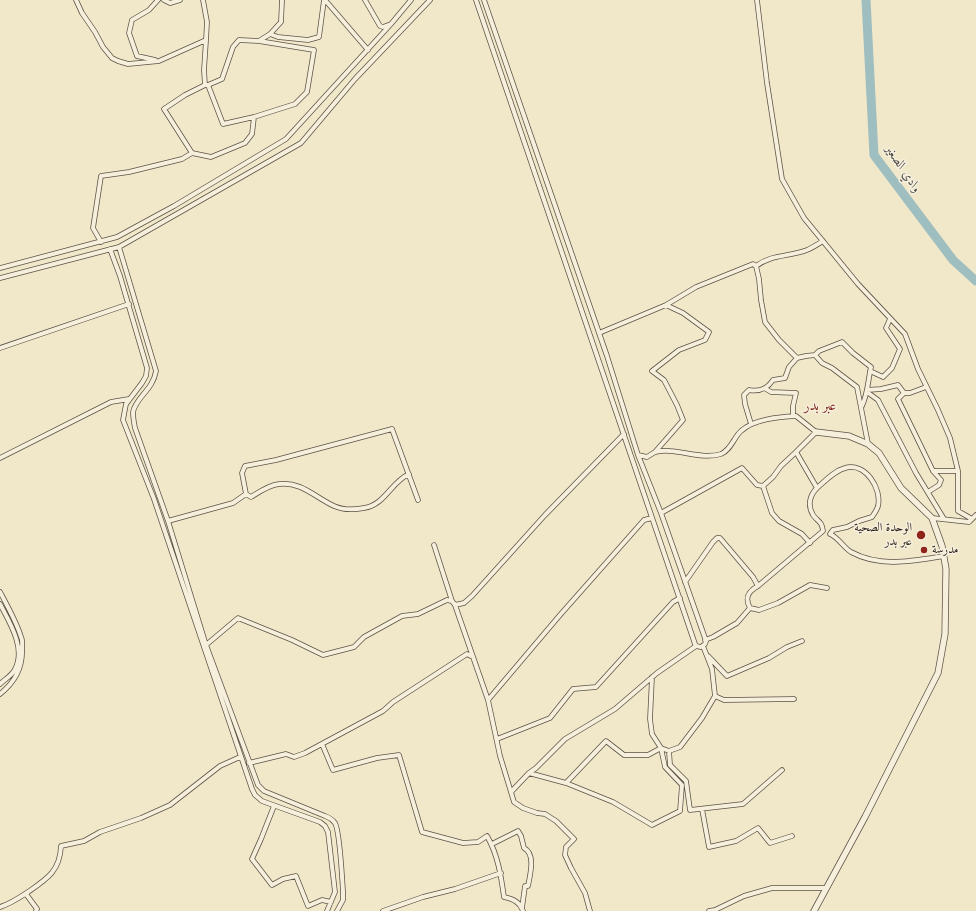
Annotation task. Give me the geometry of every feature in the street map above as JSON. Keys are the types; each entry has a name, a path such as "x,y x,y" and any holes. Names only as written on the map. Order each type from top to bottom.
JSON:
{"street":[{"path":"76,0 82,13 103,47 112,58 118,62 128,64 159,61 206,40"},
{"path":"158,0 149,10 132,20 129,33 138,56 159,61"},
{"path":"164,0 170,3 180,0"},
{"path":"192,153 164,109 185,95 207,85 222,79 233,47 239,40 259,41 314,50 306,92 295,104 254,117 223,124 207,85 204,70 207,22 203,0"},
{"path":"259,41 270,34 281,22 282,0"},
{"path":"270,34 278,38 308,40 319,37 325,0"},
{"path":"325,0 368,50"},
{"path":"364,0 380,26 383,27 391,24"},
{"path":"0,268 117,238 286,139 368,50 411,0"},
{"path":"0,278 119,247 301,143 355,79 430,0"},
{"path":"476,0 696,646"},
{"path":"484,0 599,333 638,456 661,513 705,640 705,644 703,646 712,669 715,696 702,718 680,747 669,751 661,748 648,755 624,755 606,740 566,784"},
{"path":"757,0 767,83 782,179 804,218 865,292 905,334 926,387 950,438 958,471 958,511 972,519"},
{"path":"101,242 93,228 101,176 136,170 182,159 192,153 211,157 245,143 252,134 254,117"},
{"path":"756,266 768,259 806,250 823,241"},
{"path":"119,247 156,371 155,379 151,387 137,404 134,412 135,428 168,521 206,645 258,785 264,791 330,818 335,823 344,891 337,911"},
{"path":"110,249 129,304 147,368 146,376 142,383 126,404 123,420 154,499 240,757 255,795 262,801 274,806 320,822 325,826 328,832 335,892 327,911"},
{"path":"599,333 666,305 696,287 752,264 756,266"},
{"path":"756,266 765,322 779,340 797,358"},
{"path":"0,348 129,304"},
{"path":"638,456 648,457 655,452 683,420 677,404 664,380 652,372 679,350 705,340 709,332 683,313 666,305"},
{"path":"870,371 883,377 892,368 900,349 886,328 890,319"},
{"path":"751,424 744,395 749,390 757,391 766,389 773,380 785,378 789,367 797,358 815,355 819,351 842,342 871,367 867,396 861,407"},
{"path":"815,355 822,363 832,368 857,387 868,444"},
{"path":"867,391 898,385 904,393 910,394 926,387"},
{"path":"766,389 771,392 796,393 793,406 793,416"},
{"path":"867,391 878,400 916,473 944,519"},
{"path":"904,393 898,399 933,471 941,480 941,483 928,492"},
{"path":"0,458 111,402 129,399"},
{"path":"655,452 668,450 712,456 723,453 741,432 751,424 764,420 796,416 816,432 849,436 868,444 879,453 901,488 932,518 942,546 946,569 945,634 938,673 865,817 814,911"},
{"path":"409,474 402,477 387,495 376,504 366,508 352,510 335,506 298,485 278,484 251,497 246,494 242,473 245,466 276,460 392,429 402,458 409,474 418,500"},
{"path":"762,486 774,477 781,466 816,432"},
{"path":"455,605 464,603 472,596 545,515 624,434"},
{"path":"796,452 817,488"},
{"path":"750,608 747,602 747,597 751,590 758,586 823,531 822,524 813,514 809,505 812,494 833,474 845,467 860,468 868,474 877,489 878,505 872,517 847,527 833,530 830,534 837,538 851,552 885,562 903,562 944,556"},
{"path":"661,513 742,468 757,485 762,486"},
{"path":"933,471 958,471"},
{"path":"762,486 772,513 779,521 802,534 810,543"},
{"path":"168,521 233,503 246,494"},
{"path":"932,518 970,522 976,515"},
{"path":"488,700 560,615 644,520 652,518"},
{"path":"685,582 713,542 717,538 720,538 753,577 758,586"},
{"path":"434,544 452,601 455,605 488,700 500,756 514,802 523,808 545,814 556,821 574,840 566,847 565,855 585,893 590,911"},
{"path":"750,608 759,610 810,585 827,588"},
{"path":"0,592 22,638 23,656 21,666 16,676 8,687 0,694"},
{"path":"497,739 550,718 573,689 596,687 673,602 680,598"},
{"path":"206,645 238,618 292,640 323,655 354,647 364,637 402,616 418,614 447,600 452,601"},
{"path":"0,604 16,641 19,652 14,672 0,684"},
{"path":"705,640 737,623 750,608"},
{"path":"707,654 727,676 769,658 787,647 802,641"},
{"path":"511,792 565,739 615,709 652,677 696,646 703,646"},
{"path":"249,763 286,754 294,757 322,744 384,711 393,702 467,654 473,657"},
{"path":"529,773 566,784 613,802 652,825 680,811 682,785 665,767 661,748 652,734 650,719 652,677"},
{"path":"715,696 724,700 794,699"},
{"path":"322,744 333,770 377,758 399,755 422,832 463,844 478,842 487,836 492,844 501,873 504,897 514,900 523,909"},
{"path":"669,751 670,764 686,781 690,810 743,804 782,770"},
{"path":"0,907 16,900 45,881 54,870 61,857 61,846 84,842 100,832 141,818 170,805 220,766 240,757"},
{"path":"274,806 252,859 272,885 283,879 296,876 308,906 322,900 331,902"},
{"path":"702,809 709,847 736,841 758,828 770,843 792,836"},
{"path":"492,844 518,831 524,848 528,849 531,856 528,886 525,886 523,909"},
{"path":"383,911 501,873"},
{"path":"709,911 715,910 744,896 772,888 826,888"},
{"path":"26,894 37,909 36,911"}],"waterway":[{"name":"وادي الصغير","path":"866,0 874,155 953,260 976,281"}],"place":[{"name":"الوحدة الصحية عبر بدر","path":"921,535"},
{"name":"مدرسة","path":"924,550"}],"district":[{"name":"عبر بدر","path":"820,406"}]}
